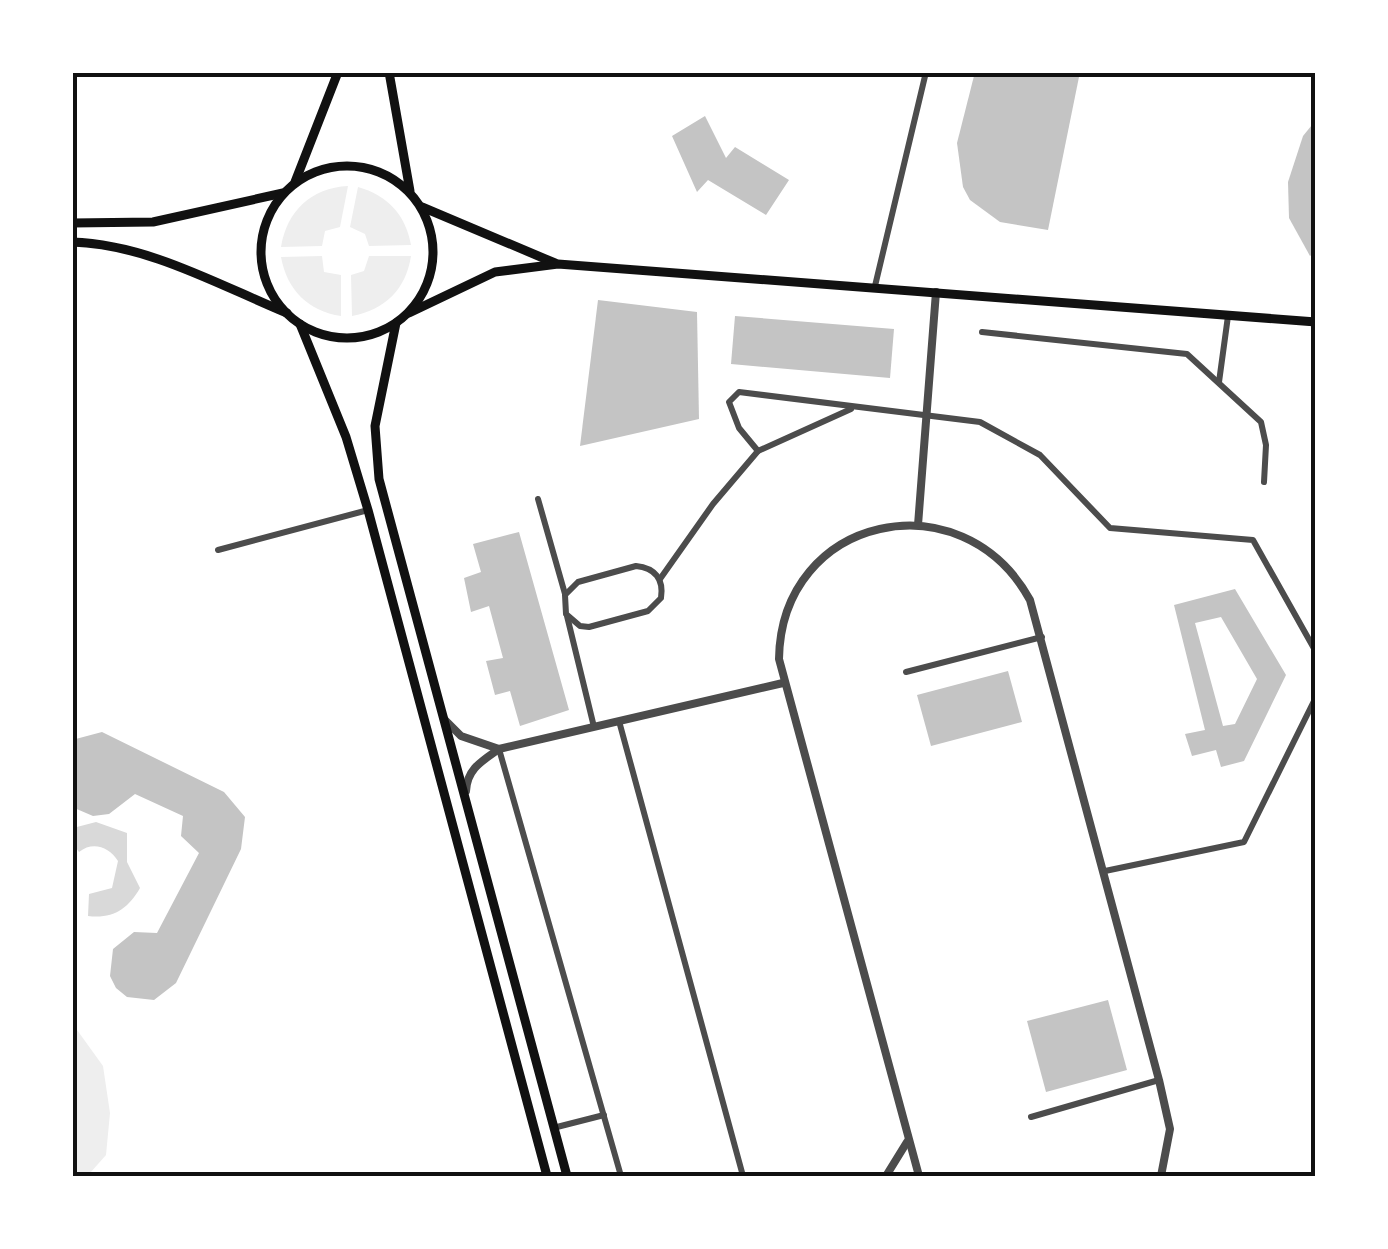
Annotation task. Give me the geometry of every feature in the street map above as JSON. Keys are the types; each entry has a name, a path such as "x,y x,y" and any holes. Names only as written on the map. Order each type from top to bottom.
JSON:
{"main road":[{"path":"295,182 338,72"},
{"path":"388,72 411,194"},
{"path":"72,242 105,243 152,258 286,313 300,324 348,338 396,324 420,300 432,268 432,236 411,194 386,175 356,166 324,168 295,182 283,193 266,220 260,252 268,286 286,313"},
{"path":"72,223 153,222 283,193"},
{"path":"420,206 558,264"},
{"path":"408,312 496,272 558,264 1316,322"},
{"path":"300,324 346,437 368,510 547,1176"},
{"path":"396,324 374,426 379,480 567,1176"}],"street":[{"path":"875,286 926,72"},
{"path":"918,525 936,292"},
{"path":"1219,384 1228,315"},
{"path":"982,332 1187,354 1266,432 1264,482"},
{"path":"758,451 731,413 729,402 739,392 980,422 1040,455 1110,528 1254,540 1316,652"},
{"path":"660,580 713,504 758,451 853,409"},
{"path":"538,499 565,595 566,614 594,727"},
{"path":"218,550 368,510"},
{"path":"919,1176 783,683 779,637 795,594 814,568 842,543 867,531 918,525 953,532 996,556 1018,577 1043,637 1170,1129 1161,1176"},
{"path":"565,595 578,582 636,566 654,572 660,580 661,598 648,611 590,627 580,626 566,614"},
{"path":"906,672 1043,637"},
{"path":"465,795 467,778 499,750 783,683"},
{"path":"1105,871 1244,842 1316,698"},
{"path":"444,719 461,736 499,750"},
{"path":"619,721 743,1176"},
{"path":"499,750 621,1176"},
{"path":"1030,1118 1159,1080"},
{"path":"554,1128 604,1115"},
{"path":"886,1176 908,1142"}],"shaded area":[{"path":"348,186 340,227 325,231 322,246 281,247 289,223 303,204 323,191"},
{"path":"358,187 378,195 394,208 405,224 411,245 369,246 365,234 350,227"},
{"path":"322,256 324,272 341,275 341,316 319,309 301,297 288,279 281,257"},
{"path":"369,256 411,256 404,278 392,296 374,309 352,316 351,275 364,271"},
{"path":"96,822 127,833 127,862 140,888 119,911 97,917 88,916 89,894 112,888 118,861 100,847 79,852 73,844 73,828"},
{"path":"72,1023 103,1066 110,1113 106,1155 90,1173 92,1176 73,1176"}],"building":[{"path":"975,72 1080,72 1048,230 1000,222 970,200 963,187 957,143"},
{"path":"705,116 726,158 735,147 789,180 766,215 708,180 697,192 672,136"},
{"path":"1316,120 1316,251 1310,256 1289,218 1288,182 1303,136"},
{"path":"598,300 697,312 699,419 580,446"},
{"path":"735,316 894,329 890,378 731,364"},
{"path":"519,532 569,710 520,726 510,691 495,695 486,661 503,658 489,606 471,612 464,578 481,572 473,544"},
{"path":"1235,589 1286,675 1244,761 1221,767 1216,750 1192,756 1185,734 1205,730 1174,605","holes":["1221,617 1257,679 1235,724 1223,726 1195,623"]},
{"path":"1008,671 1022,722 931,746 917,695"},
{"path":"102,732 224,792 245,817 241,849 176,983 154,1000 127,997 116,988 110,976 113,949 134,932 157,933 199,853 181,836 183,816 135,794 109,814 93,816 72,807 72,740"},
{"path":"1108,1000 1127,1070 1046,1092 1027,1021"}]}
